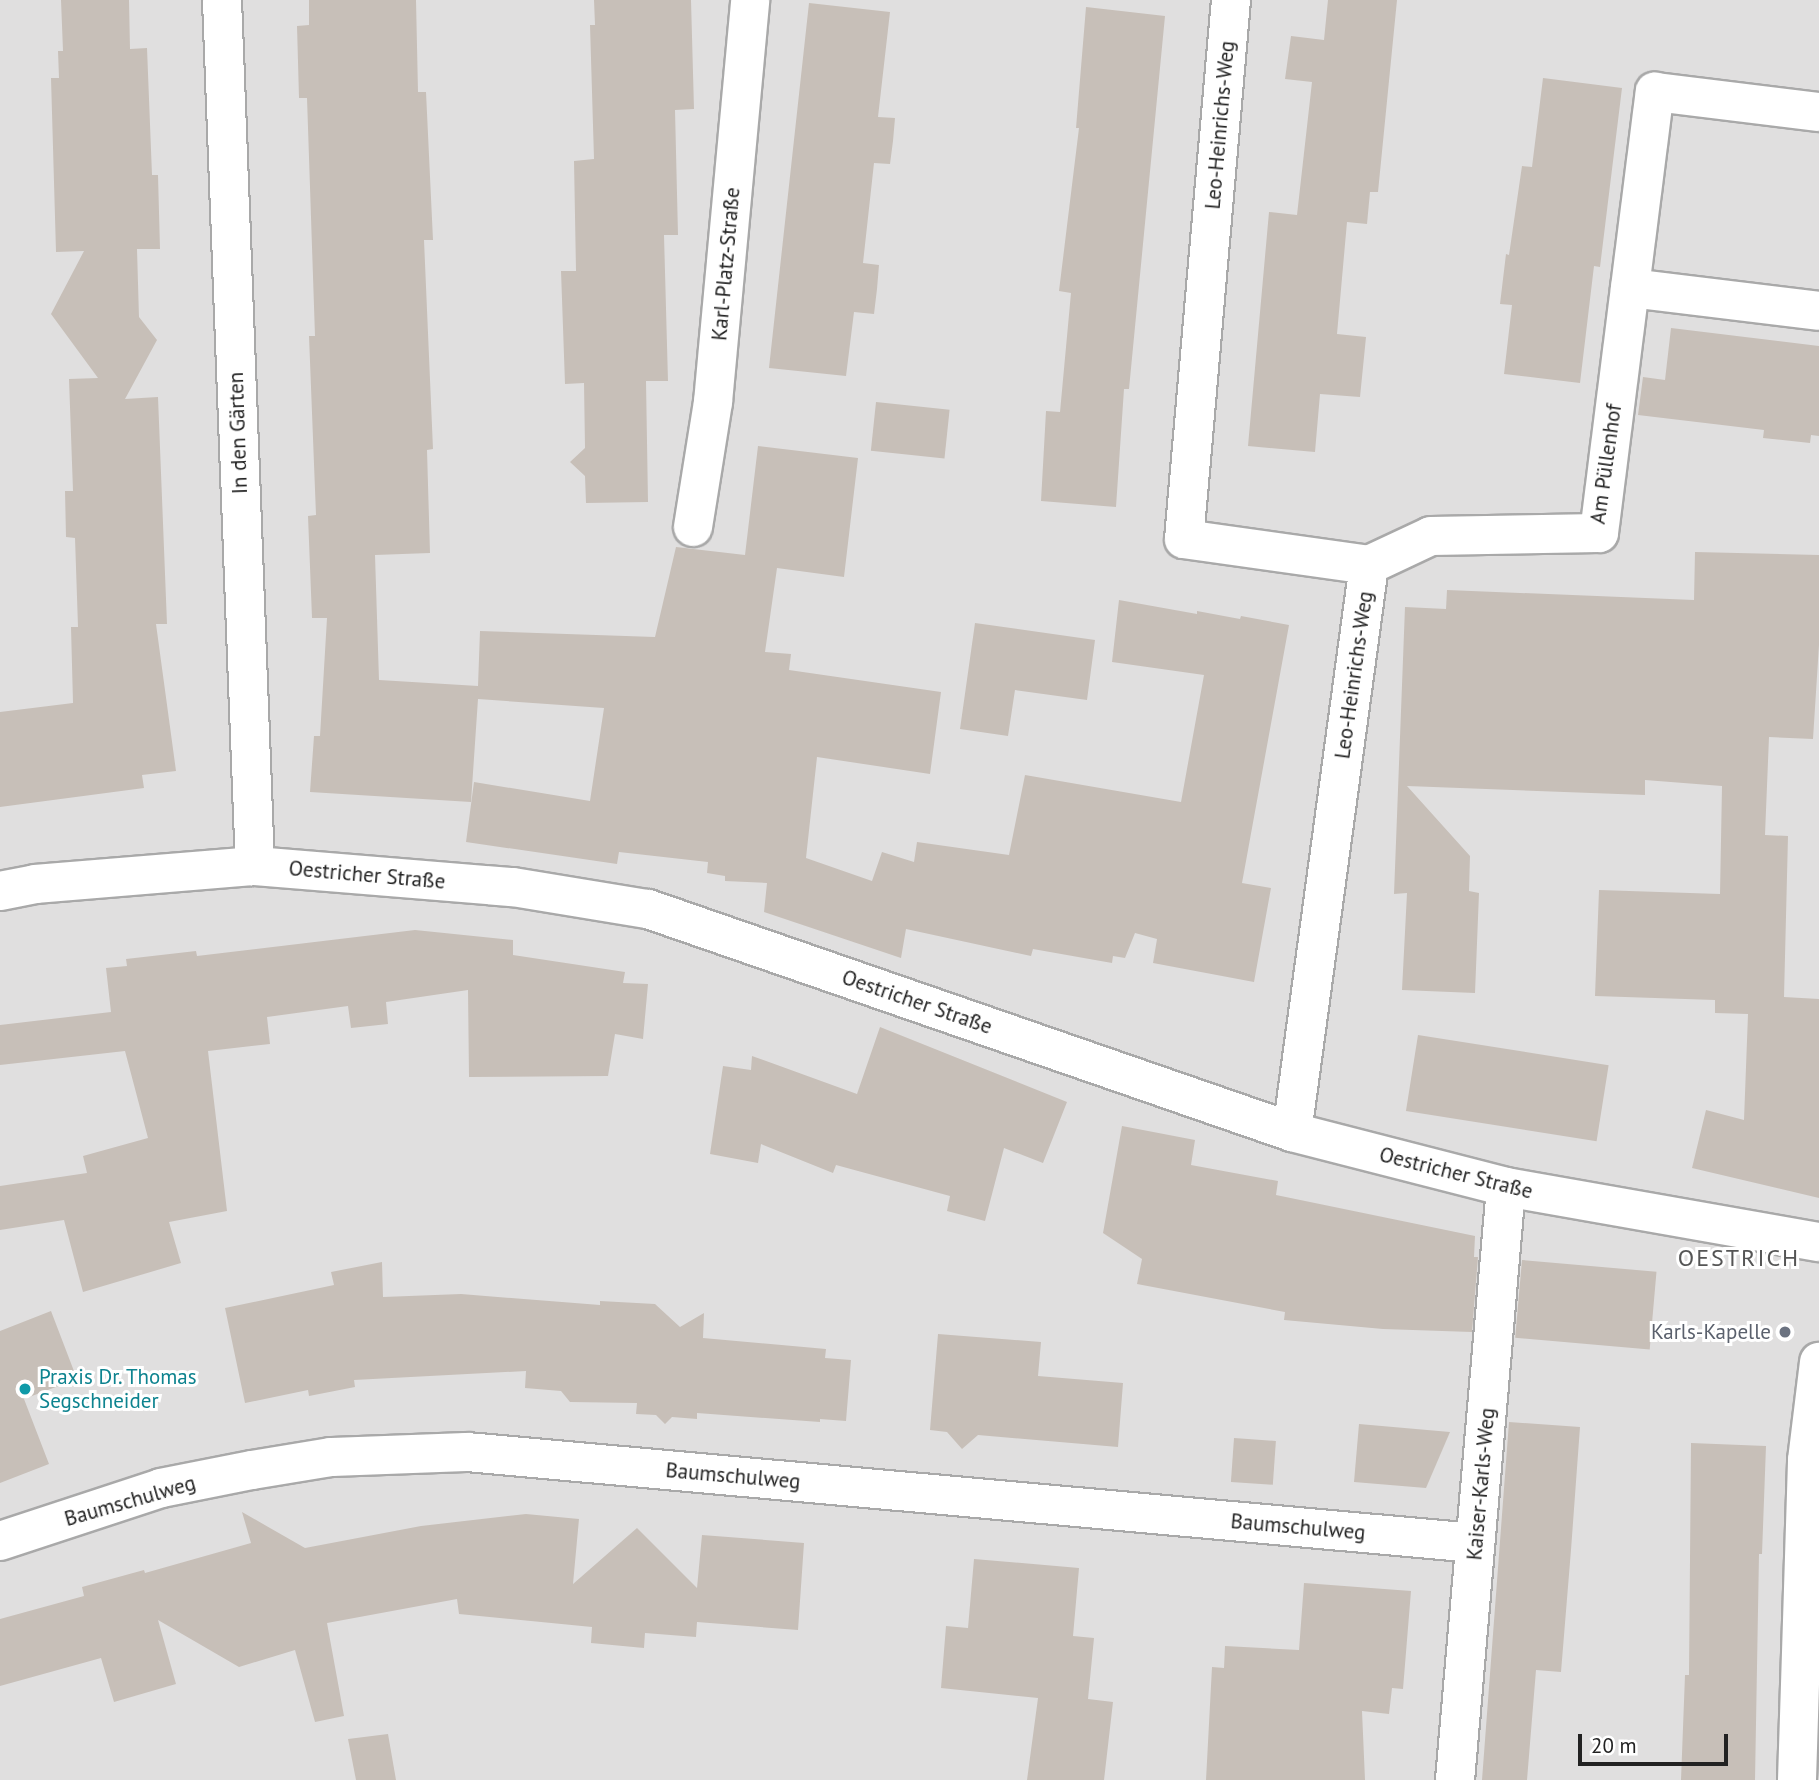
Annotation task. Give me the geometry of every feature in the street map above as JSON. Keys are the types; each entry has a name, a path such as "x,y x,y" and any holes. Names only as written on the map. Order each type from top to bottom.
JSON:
{"street":[{"name":"In den Gärten","path":"222,0 254,866"},
{"name":"Karl-Platz-Straße","path":"693,527 713,402 750,0"},
{"name":"Leo-Heinrichs-Weg","path":"1231,0 1184,539 1369,565 1292,1132"},
{"name":"Am Püllenhof","path":"1369,565 1431,536 1599,533 1655,92 1819,112"},
{"path":"1630,288 1819,311"},
{"name":"Oestricher Straße","path":"0,891 35,884 254,866 513,887 648,909 1292,1132 1506,1187 1819,1242"},
{"name":"Kaiser-Karls-Weg","path":"1455,1780 1506,1187"},
{"path":"1797,1780 1807,1460 1819,1362"},
{"name":"Baumschulweg","path":"0,1541 161,1488 213,1478 331,1457 467,1452 1475,1543"}],"shaded area":[{"path":"0,0 1819,0 1819,1780 0,1780"}],"building":[{"path":"61,0 129,0 130,49 147,48 152,175 158,175 160,249 137,249 139,317 157,340 125,399 158,397 167,624 156,624 176,771 142,775 144,788 0,807 0,712 73,703 71,627 78,627 75,538 66,537 65,491 73,491 69,379 98,378 51,314 84,251 56,252 51,78 59,78 58,51 63,51"},
{"path":"309,0 416,0 418,92 426,92 433,240 424,240 433,449 427,450 430,553 375,555 379,680 478,686 480,631 655,637 676,547 745,555 758,446 858,458 844,577 777,568 765,652 791,654 789,670 941,692 930,774 817,757 806,858 872,881 882,852 914,862 917,842 1009,855 1025,775 1181,802 1204,675 1112,662 1119,600 1197,614 1197,611 1240,619 1241,616 1289,625 1242,883 1271,888 1254,982 1153,963 1157,939 1135,933 1125,958 1113,956 1112,963 1033,949 1031,956 906,929 901,958 764,912 767,883 725,881 725,876 707,873 708,862 619,852 617,864 466,842 474,782 590,801 604,708 478,699 471,802 310,792 314,736 320,736 327,618 312,618 308,516 316,515 309,336 315,336 307,98 299,98 297,26 309,25"},
{"path":"594,0 691,0 694,109 675,110 678,235 664,235 668,381 646,381 648,502 586,503 585,476 570,462 585,448 584,383 565,384 561,271 576,271 574,161 594,159 590,25 595,25"},
{"path":"1328,0 1397,0 1378,192 1370,192 1367,224 1347,222 1337,334 1366,337 1360,397 1320,394 1315,452 1248,446 1269,212 1297,215 1312,82 1285,79 1291,36 1324,40"},
{"path":"809,3 890,12 878,117 895,118 893,141 890,164 874,163 863,263 879,265 874,314 854,312 846,376 769,368"},
{"path":"1086,7 1165,16 1129,389 1124,389 1116,507 1041,501 1046,411 1060,412 1071,293 1059,291 1079,128 1076,128"},
{"path":"1543,78 1622,88 1600,267 1594,266 1580,383 1504,374 1512,305 1500,304 1506,254 1509,255 1522,166 1532,167"},
{"path":"1671,328 1819,346 1819,436 1811,435 1810,443 1763,438 1764,430 1638,415 1643,377 1665,380"},
{"path":"876,402 950,410 944,458 871,451"},
{"path":"1695,552 1819,555 1819,645 1813,739 1769,737 1765,835 1788,836 1784,997 1819,999 1819,1198 1692,1168 1706,1110 1744,1120 1748,1014 1715,1013 1715,1000 1595,996 1599,890 1720,894 1722,786 1645,780 1645,795 1407,786 1470,856 1469,891 1479,893 1475,993 1402,990 1407,893 1394,894 1405,607 1446,609 1447,590 1694,600"},
{"path":"975,623 1095,640 1087,700 1015,690 1008,736 960,729"},
{"path":"415,930 513,940 513,955 625,972 623,983 648,984 643,1039 615,1034 608,1076 469,1077 468,990 386,1002 388,1024 351,1028 348,1006 267,1017 270,1044 208,1051 227,1211 169,1222 181,1263 83,1292 64,1220 0,1230 0,1186 87,1173 83,1156 148,1138 125,1051 0,1065 0,1025 111,1012 106,968 127,966 126,959 196,951 197,956"},
{"path":"880,1027 1067,1102 1043,1163 1004,1148 985,1221 947,1211 950,1196 836,1165 833,1173 761,1144 758,1163 710,1154 723,1066 751,1070 752,1056 857,1094"},
{"path":"1418,1035 1609,1065 1597,1141 1406,1111"},
{"path":"1122,1126 1195,1140 1191,1165 1278,1181 1276,1195 1475,1236 1474,1257 1478,1257 1472,1332 1383,1329 1284,1320 1285,1312 1137,1284 1142,1259 1103,1233"},
{"path":"1522,1260 1656,1272 1650,1349 1515,1338"},
{"path":"382,1262 383,1297 461,1294 600,1305 600,1301 655,1304 680,1327 704,1313 703,1338 826,1349 825,1358 851,1360 846,1421 820,1419 820,1422 697,1413 697,1419 672,1417 665,1424 656,1415 636,1414 637,1403 570,1402 561,1391 525,1388 526,1371 354,1380 355,1387 309,1396 308,1390 245,1403 225,1308 334,1285 331,1272"},
{"name":"Praxis Dr. Thomas Segschneider","path":"51,1311 77,1379 24,1399 49,1464 0,1483 0,1331"},
{"path":"938,1334 1041,1342 1038,1376 1123,1383 1118,1447 978,1435 962,1449 947,1432 930,1430"},
{"path":"1509,1422 1580,1427 1571,1550 1561,1672 1536,1670 1527,1780 1482,1780"},
{"path":"1359,1424 1450,1432 1426,1488 1354,1482"},
{"path":"1234,1438 1276,1441 1273,1485 1231,1482"},
{"path":"1691,1443 1766,1446 1762,1554 1759,1554 1755,1780 1681,1780 1685,1675 1689,1675"},
{"path":"242,1512 305,1548 421,1526 526,1514 579,1519 573,1584 637,1528 697,1588 702,1535 804,1543 798,1630 697,1622 696,1637 645,1633 644,1648 591,1643 592,1627 459,1614 457,1599 327,1623 344,1716 315,1722 295,1650 239,1667 158,1620 176,1684 114,1702 101,1658 0,1686 0,1619 84,1596 82,1587 144,1570 145,1573 251,1543"},
{"path":"974,1559 1079,1568 1073,1636 1094,1638 1088,1699 1113,1702 1104,1780 1027,1780 1038,1698 941,1688 946,1626 968,1628"},
{"path":"1304,1583 1411,1591 1403,1689 1392,1688 1389,1714 1362,1711 1365,1780 1206,1780 1212,1667 1224,1668 1225,1646 1299,1650"},
{"path":"388,1734 396,1780 356,1780 348,1739"}],"place":[{"name":"Karls-Kapelle","path":"1785,1332"},
{"name":"Praxis Dr. Thomas Segschneider","path":"25,1389"}],"district":[{"name":"OESTRICH","path":"1739,1258"}]}
